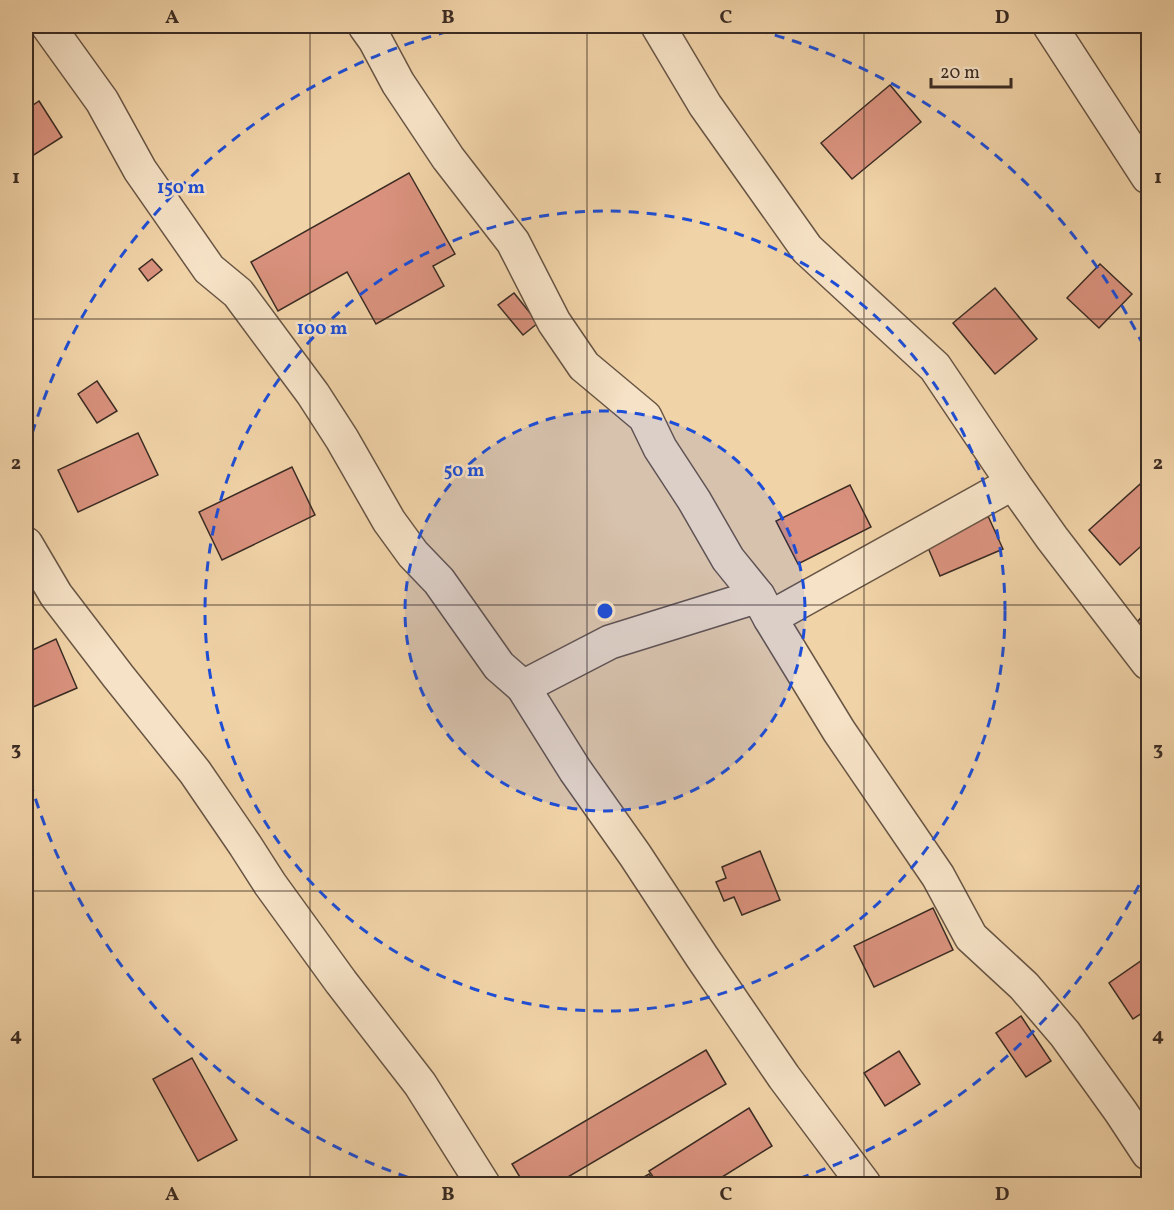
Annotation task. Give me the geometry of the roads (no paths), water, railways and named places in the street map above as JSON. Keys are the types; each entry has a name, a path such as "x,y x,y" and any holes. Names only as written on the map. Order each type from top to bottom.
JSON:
{"street":[{"path":"48,26 102,101 140,170 208,269 238,293 313,394 342,439 388,521 413,554 439,581 499,666 523,687 575,770 727,994 784,1077 864,1185"},
{"path":"364,26 375,40 398,83 448,158 513,242 554,322 584,366 645,417 660,448 694,500 728,560 764,607 839,731 938,876 971,937 1024,986 1065,1034 1149,1153"},
{"path":"658,26 705,105 807,249 935,367 1059,547 1149,663"},
{"path":"1050,26 1149,177"},
{"path":"523,687 610,642 764,607 1013,483"},
{"path":"26,544 56,595 195,772 270,884 420,1084 483,1185"}]}
